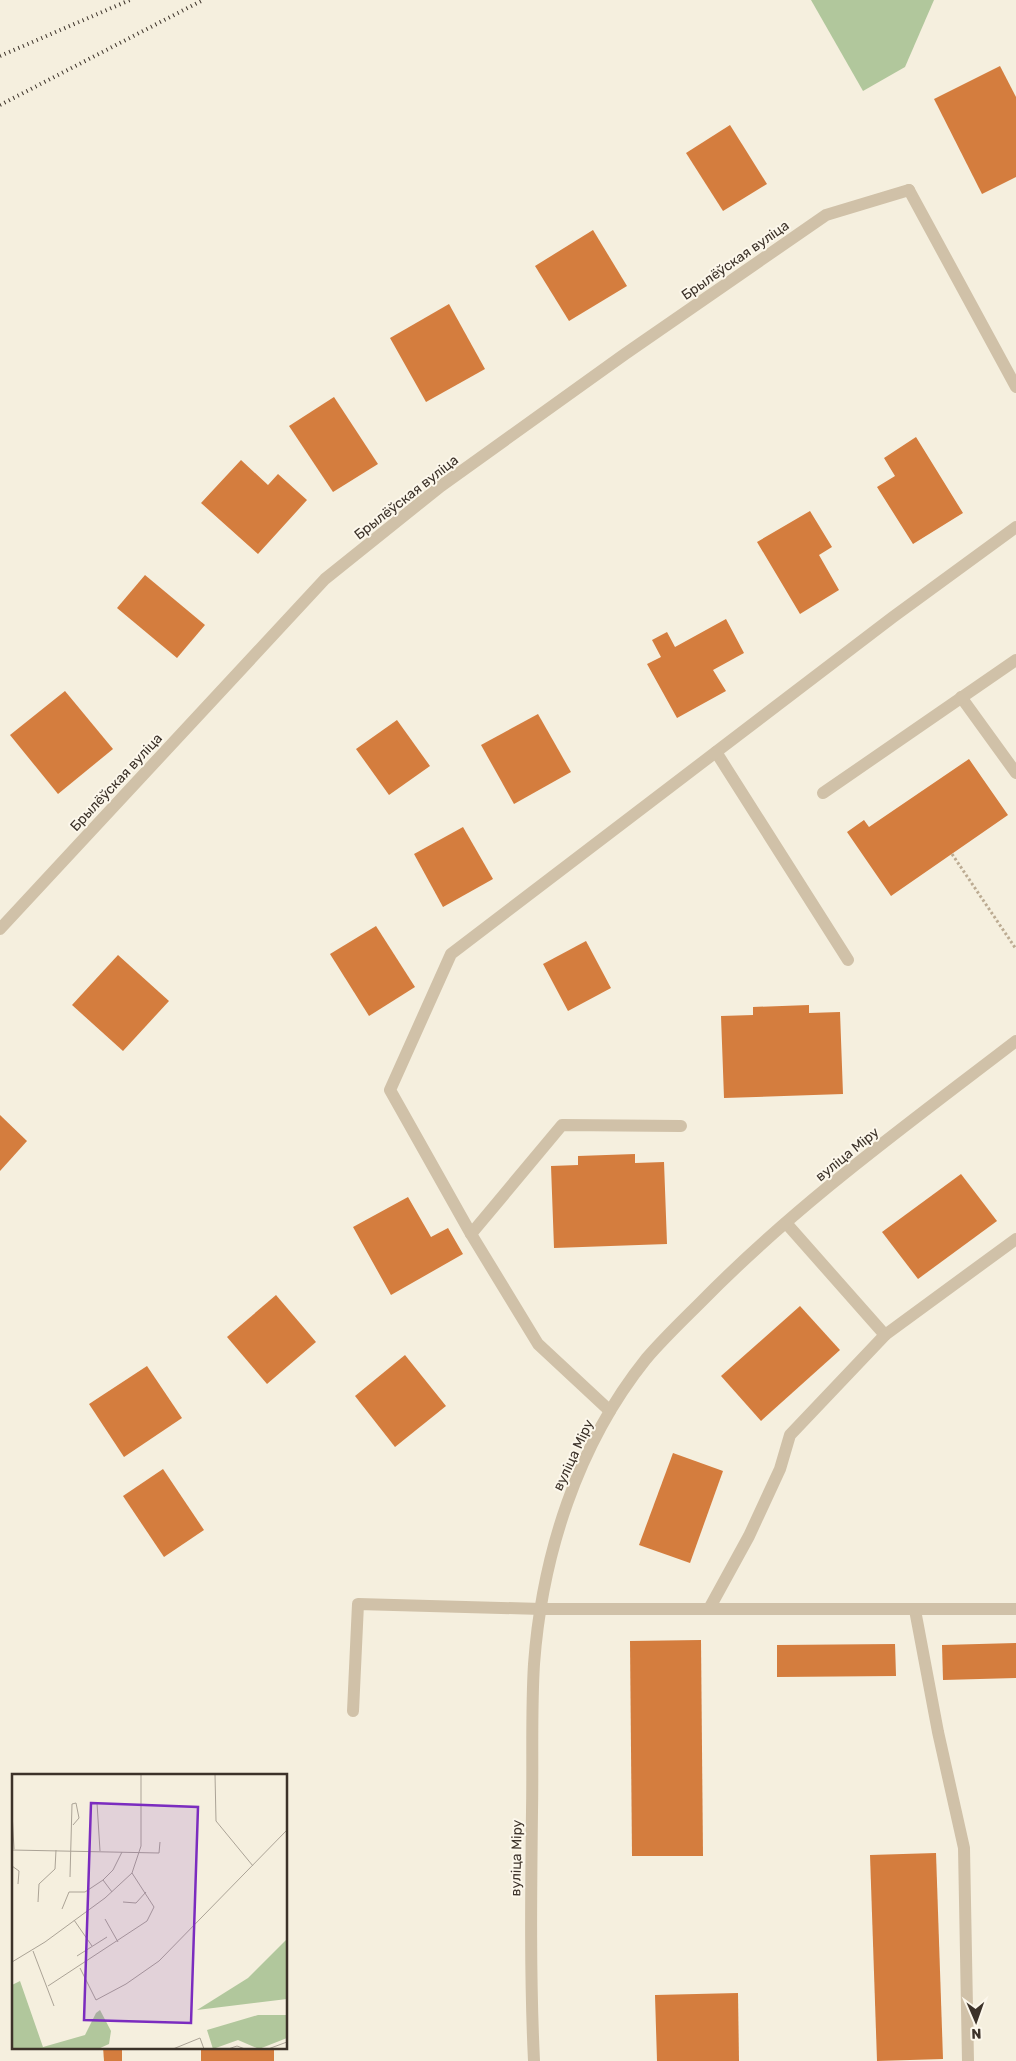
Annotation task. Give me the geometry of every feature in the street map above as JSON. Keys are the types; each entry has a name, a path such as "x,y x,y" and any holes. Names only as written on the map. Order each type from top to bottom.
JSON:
{"street":[{"name":"Брылёўская вуліца","path":"0,930 325,579 441,486 625,354 826,215 909,190 1016,387"},
{"path":"610,1411 538,1344 471,1234 390,1090 451,954 893,617 1016,527"},
{"path":"823,793 1016,660"},
{"path":"961,697 1016,773"},
{"path":"716,752 848,960"},
{"name":"вуліца Міру","path":"534,2061 530,1944 534,1665 548,1570 565,1509 591,1447 610,1411 653,1352 742,1260 852,1167 1016,1041"},
{"path":"471,1234 562,1125 681,1126"},
{"path":"786,1223 885,1335"},
{"path":"708,1609 749,1536 780,1469 790,1435 885,1335 1016,1239"},
{"path":"353,1711 358,1604 541,1609 1016,1609"},
{"path":"915,1610 938,1732 964,1848 968,2061"}],"path":[{"path":"952,854 1016,949"}],"green space":[{"path":"811,0 934,0 905,67 863,91"}],"building":[{"path":"1000,66 1016,97 1016,177 982,194 934,99"},
{"path":"730,125 767,184 723,211 686,153"},
{"path":"593,230 627,286 569,321 535,266"},
{"path":"449,304 485,369 426,402 390,338"},
{"path":"334,397 378,464 333,492 289,426"},
{"path":"916,437 963,513 913,544 877,487 895,476 884,458"},
{"path":"241,460 268,485 278,474 307,500 258,554 201,503"},
{"path":"810,511 832,547 819,555 839,590 800,614 757,542"},
{"path":"145,575 205,625 177,658 117,608"},
{"path":"726,619 744,653 713,670 726,691 677,718 647,664 661,657 652,640 667,632 675,647"},
{"path":"65,691 113,749 58,794 10,735"},
{"path":"538,714 571,772 514,804 481,745"},
{"path":"397,720 430,766 389,795 356,749"},
{"path":"969,759 1008,815 891,896 847,832 864,820 869,827"},
{"path":"463,827 493,879 443,907 414,854"},
{"path":"376,926 415,987 369,1016 330,954"},
{"path":"586,941 611,988 568,1011 543,964"},
{"path":"118,955 169,1001 123,1051 72,1005"},
{"path":"809,1005 809,1013 840,1012 843,1094 724,1098 721,1016 753,1015 753,1007"},
{"path":"0,1115 27,1141 0,1171"},
{"path":"635,1154 635,1163 664,1162 667,1244 554,1248 551,1166 578,1165 578,1156"},
{"path":"961,1174 997,1221 918,1279 882,1232"},
{"path":"408,1197 431,1237 448,1228 463,1254 391,1295 353,1227"},
{"path":"276,1295 316,1342 267,1384 227,1337"},
{"path":"800,1306 840,1350 761,1421 721,1376"},
{"path":"405,1355 446,1406 395,1447 355,1396"},
{"path":"147,1366 182,1418 124,1457 89,1404"},
{"path":"673,1453 723,1471 690,1563 639,1545"},
{"path":"163,1469 204,1530 164,1557 123,1496"},
{"path":"701,1640 703,1856 632,1856 630,1641"},
{"path":"1016,1643 1016,1678 943,1680 942,1645"},
{"path":"895,1644 896,1676 777,1677 777,1645"},
{"path":"936,1853 943,2059 877,2061 870,1855"},
{"path":"738,1993 739,2061 657,2061 655,1995"},
{"path":"103,2048 122,2048 122,2061 104,2061"},
{"path":"201,2048 274,2048 274,2061 201,2061"}],"railway":[{"path":"0,56 130,0"},
{"path":"0,105 203,0"}]}
